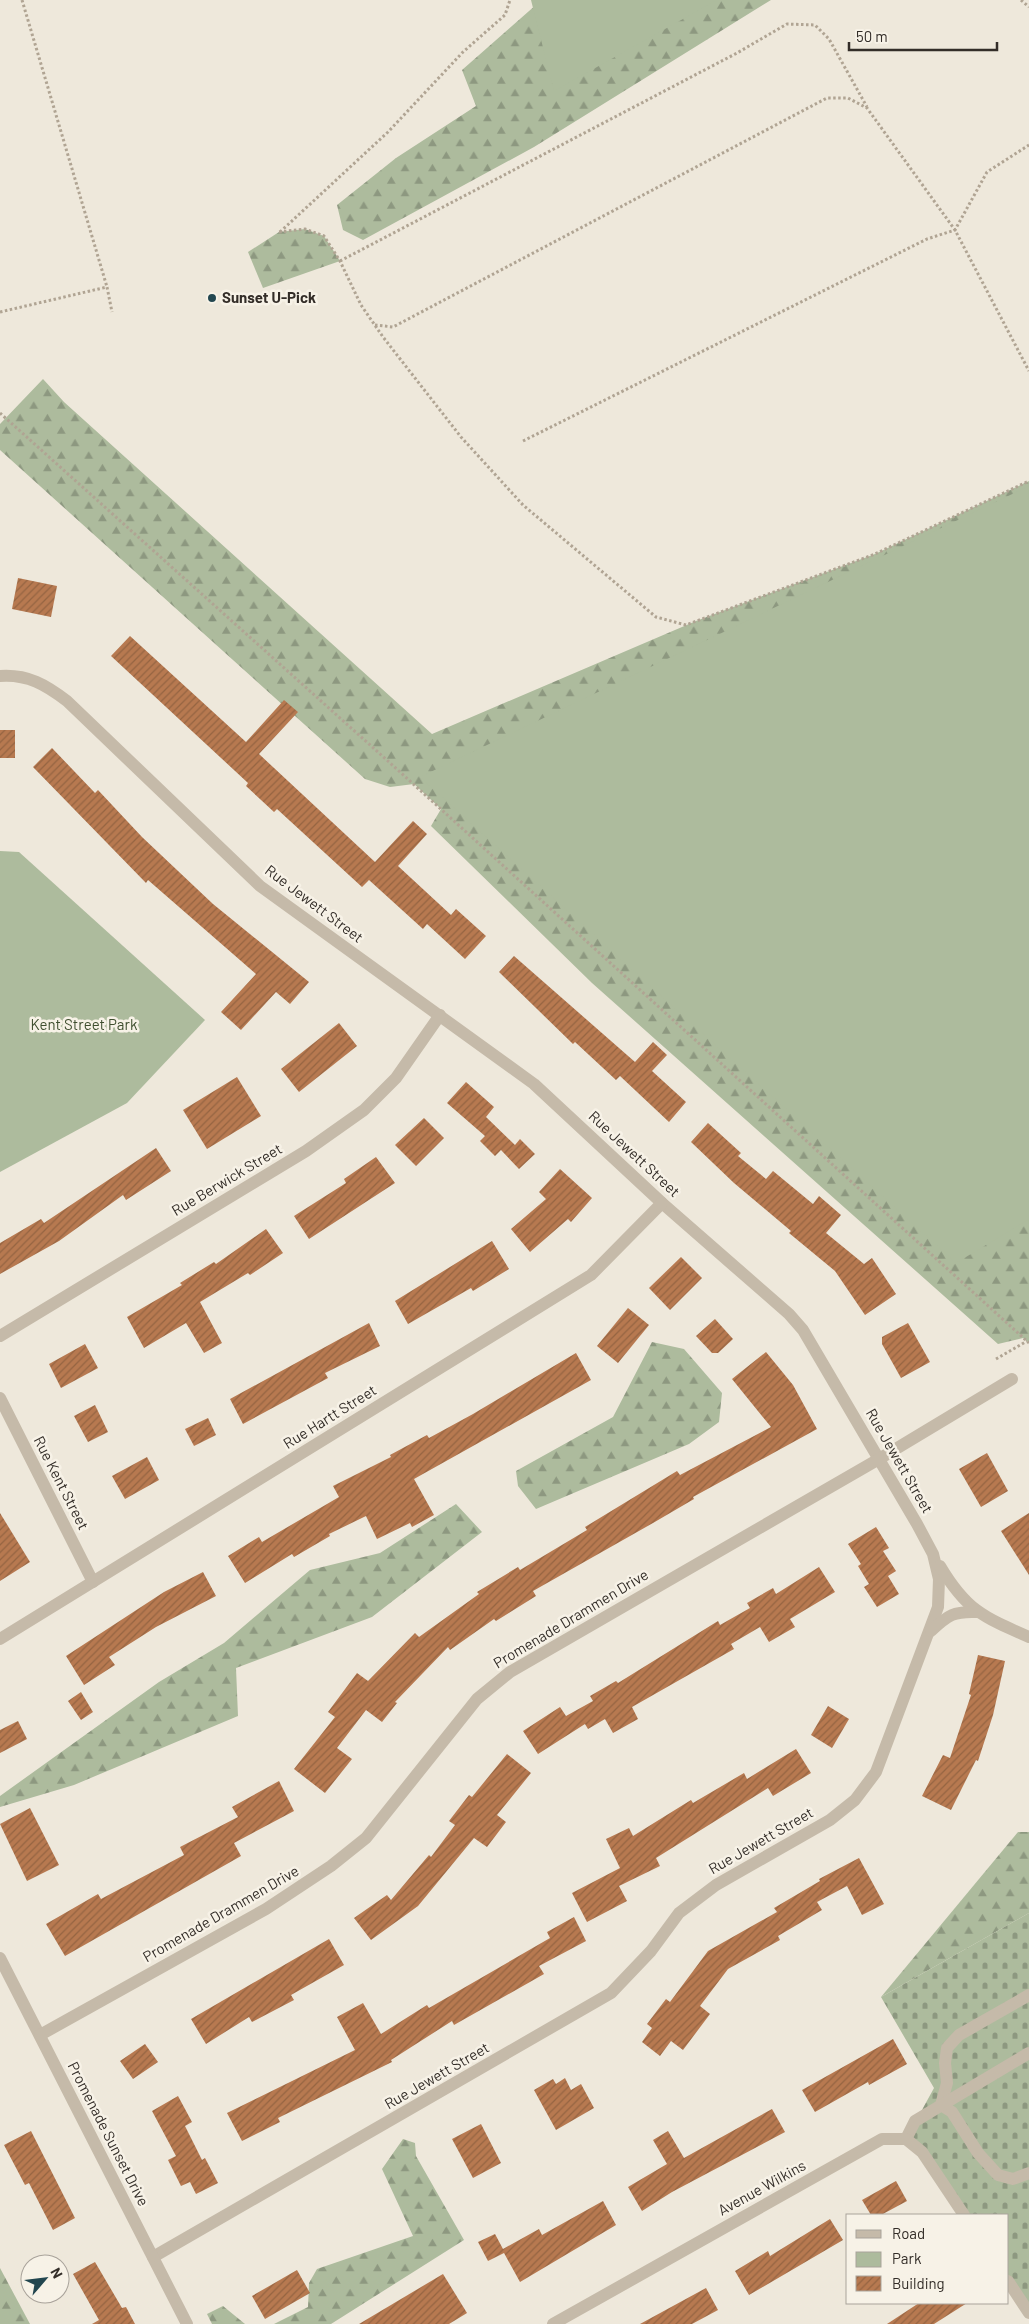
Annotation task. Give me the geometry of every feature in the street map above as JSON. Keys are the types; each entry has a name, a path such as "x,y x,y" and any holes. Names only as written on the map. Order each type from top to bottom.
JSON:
{"street":[{"name":"Rue Jewett Street","path":"0,676 22,676 43,683 67,701 260,886 534,1084 662,1203 794,1319 803,1330 933,1554 939,1579 938,1607 930,1632 876,1772 855,1800 830,1820 716,1885 679,1913 651,1951 611,1994 153,2257"},
{"name":"Rue Berwick Street","path":"0,1336 306,1151 364,1110 396,1078 440,1015"},
{"name":"Rue Hartt Street","path":"0,1639 591,1275 662,1203"},
{"name":"Promenade Drammen Drive","path":"40,2035 266,1910 331,1866 366,1838 477,1699 510,1672 879,1459 1012,1379"},
{"name":"Rue Kent Street","path":"0,1398 93,1582"},
{"path":"933,1554 963,1600 977,1612 1029,1637"},
{"path":"930,1632 945,1618 960,1611 977,1612"},
{"name":"Promenade Sunset Drive","path":"0,1958 187,2324"},
{"path":"941,2105 947,2083 944,2063 947,2048 959,2035 1029,1995"},
{"path":"963,2214 922,2152 906,2139 915,2121 1029,2053"},
{"path":"941,2105 952,2112 978,2153 998,2175 1013,2180 1029,2174"},
{"name":"Avenue Wilkins","path":"553,2324 882,2140 906,2139"},
{"path":"1009,2283 1029,2313"}],"path":[{"path":"22,0 107,287 112,312"},
{"path":"510,0 504,15 463,52 388,132 279,232 305,229 324,236 340,262 361,305 374,324 461,437 523,505 656,617 686,625 875,554 1029,481"},
{"path":"1021,0 1029,8"},
{"path":"340,262 737,53 787,24 816,25 829,40 867,108 955,230 1029,371"},
{"path":"374,324 393,327 827,98 848,98 867,108"},
{"path":"523,441 927,239 955,230 987,172 1029,145"},
{"path":"0,312 107,287"},
{"path":"0,413 389,762 1028,1342 996,1359"}],"green space":[{"path":"531,0 717,0 554,91"},
{"path":"771,0 534,147 363,240 343,230 337,205 396,158 476,106 462,70 537,4"},
{"path":"305,229 324,236 340,261 263,288 248,252 279,232"},
{"path":"43,379 64,402 432,734 696,621 875,554 1029,481 1029,1343 1023,1338 998,1344 592,983 431,826 441,809 414,784 390,787 365,779 0,450 0,424"},
{"path":"1029,486 1029,1219 956,1263 420,777"},
{"name":"Kent Street Park","path":"0,851 19,852 205,1020 127,1103 0,1172"},
{"path":"652,1342 684,1349 722,1393 719,1422 689,1444 536,1509 518,1486 516,1471 613,1417"},
{"path":"456,1504 482,1532 372,1617 236,1668 238,1716 74,1785 0,1807 0,1796 159,1682 224,1643 310,1570 380,1553"},
{"path":"1018,1832 1029,1832 1029,1913 881,1997"},
{"path":"1029,1913 1029,2313 1009,2283 1009,2214 963,2214 906,2139 934,2088 881,1997"},
{"path":"403,2139 415,2143 416,2156 464,2240 331,2324 274,2324 308,2307 309,2283 317,2269 413,2236 382,2169"},
{"path":"0,2268 30,2324 0,2324"},
{"path":"223,2306 245,2324 212,2324 207,2314"}],"building":[{"path":"18,578 57,586 51,617 12,609"},
{"path":"130,636 246,742 284,700 298,712 259,754 375,862 413,821 427,834 398,866 451,915 456,909 486,936 465,959 427,924 423,929 369,880 362,887 277,809 274,812 246,786 248,783 111,656"},
{"path":"0,730 15,730 15,758 0,758"},
{"path":"52,748 95,793 98,790 142,837 213,904 309,982 290,1004 276,992 241,1030 221,1012 256,974 148,880 146,883 33,767"},
{"path":"514,956 635,1062 653,1042 667,1055 652,1071 686,1102 669,1122 620,1076 616,1080 575,1042 573,1044 499,972"},
{"path":"339,1023 357,1046 299,1092 281,1069"},
{"path":"237,1077 261,1116 207,1149 183,1110"},
{"path":"466,1082 494,1107 486,1117 515,1145 520,1139 535,1154 519,1169 501,1150 495,1156 480,1141 485,1136 447,1103"},
{"path":"424,1118 444,1138 416,1166 395,1145"},
{"path":"708,1123 741,1153 738,1156 766,1179 773,1171 813,1204 819,1196 841,1215 826,1233 864,1264 872,1258 896,1294 865,1315 835,1271 789,1233 791,1231 734,1183 691,1142"},
{"path":"156,1148 171,1171 126,1200 123,1195 59,1241 0,1274 0,1243 41,1219 44,1223"},
{"path":"376,1157 395,1183 309,1239 294,1216 346,1183 344,1179"},
{"path":"560,1169 592,1198 571,1222 568,1219 530,1252 511,1229 546,1199 539,1192"},
{"path":"266,1229 283,1253 250,1275 248,1273 200,1302 222,1343 204,1353 186,1323 144,1348 127,1317 182,1285 180,1283 214,1262 216,1264"},
{"path":"492,1241 509,1269 473,1291 471,1288 408,1324 395,1301"},
{"path":"681,1257 702,1278 670,1310 649,1288"},
{"path":"628,1308 649,1325 618,1363 597,1346"},
{"path":"715,1319 733,1339 718,1353 712,1353 696,1336"},
{"path":"369,1323 380,1346 325,1373 328,1378 243,1424 230,1399"},
{"path":"908,1323 930,1362 901,1378 882,1344 882,1337"},
{"path":"85,1344 98,1368 61,1388 49,1364"},
{"path":"766,1352 793,1385 817,1429 693,1497 694,1499 533,1591 536,1596 496,1621 494,1619 450,1650 448,1647 395,1702 397,1703 382,1722 366,1710 337,1748 352,1759 325,1793 294,1769 335,1717 328,1712 357,1673 368,1681 415,1633 419,1637 479,1594 477,1592 518,1567 520,1570 587,1530 585,1527 677,1471 680,1475 771,1427 732,1379"},
{"path":"576,1353 591,1380 414,1479 434,1515 412,1527 410,1523 377,1539 366,1516 329,1534 330,1536 294,1557 292,1554 245,1583 228,1556 259,1537 262,1542 339,1497 333,1486 391,1457 390,1455 427,1435 429,1438 473,1414"},
{"path":"95,1405 108,1432 88,1442 74,1416"},
{"path":"208,1418 216,1435 194,1446 185,1429"},
{"path":"987,1453 1008,1491 981,1507 959,1469"},
{"path":"147,1457 159,1480 125,1499 112,1476"},
{"path":"0,1513 30,1562 0,1581"},
{"path":"1029,1513 1029,1575 1001,1531"},
{"path":"876,1527 889,1548 883,1551 896,1571 888,1576 899,1594 877,1607 864,1587 869,1584 858,1566 861,1564 848,1544"},
{"path":"819,1567 835,1592 790,1619 795,1627 769,1642 760,1627 731,1644 734,1649 632,1707 638,1719 613,1733 605,1719 588,1729 585,1724 538,1754 523,1731 560,1707 566,1716 593,1701 590,1696 616,1681 618,1683 718,1621 720,1625 750,1608 747,1603 773,1588 776,1594"},
{"path":"203,1572 216,1596 156,1627 109,1657 115,1665 84,1685 66,1656 164,1592"},
{"path":"978,1655 1005,1661 993,1715 978,1761 976,1760 951,1810 922,1796 943,1755 950,1758 971,1695 969,1694"},
{"path":"81,1692 93,1712 81,1720 68,1701"},
{"path":"828,1706 849,1719 832,1748 811,1735"},
{"path":"18,1721 27,1739 0,1753 0,1730"},
{"path":"796,1749 811,1773 773,1796 768,1788 656,1858 660,1866 619,1886 627,1901 587,1922 572,1893 620,1868 606,1839 629,1828 633,1836 691,1800 693,1803 744,1773 747,1779"},
{"path":"507,1754 531,1773 497,1815 506,1822 487,1847 474,1838 418,1906 371,1940 354,1918 387,1895 391,1900 429,1855 431,1857 455,1825 449,1821 469,1795 472,1797"},
{"path":"279,1781 294,1811 234,1843 241,1856 65,1956 46,1924 98,1894 101,1899 184,1855 180,1847 238,1817 232,1807"},
{"path":"30,1808 59,1865 27,1881 0,1824"},
{"path":"859,1858 884,1904 862,1915 847,1886 817,1902 822,1910 778,1936 780,1940 728,1969 700,2006 710,2014 683,2050 671,2041 660,2056 642,2042 652,2028 647,2024 666,1999 670,2002 708,1951 777,1912 774,1908 820,1881 819,1879"},
{"path":"574,1917 586,1941 539,1966 544,1974 454,2025 452,2021 391,2060 392,2062 278,2118 280,2122 242,2141 227,2113 355,2050 337,2017 363,2003 381,2034 427,2005 429,2008 550,1938 547,1932"},
{"path":"329,1939 344,1965 291,1995 294,2000 252,2022 249,2017 206,2044 191,2019"},
{"path":"893,2039 907,2064 869,2085 868,2082 815,2112 802,2090"},
{"path":"145,2044 158,2062 133,2079 120,2061"},
{"path":"565,2078 571,2090 581,2084 594,2108 556,2130 534,2090 553,2079 556,2084"},
{"path":"178,2096 192,2122 185,2126 202,2160 205,2158 218,2183 196,2194 190,2182 181,2186 168,2160 176,2156 152,2111"},
{"path":"772,2109 785,2132 672,2192 642,2211 628,2187 667,2164 653,2140 668,2131 684,2158"},
{"path":"481,2124 501,2163 473,2178 452,2139"},
{"path":"31,2131 75,2218 53,2230 29,2183 25,2185 4,2145"},
{"path":"896,2181 907,2201 883,2214 870,2214 862,2200"},
{"path":"603,2201 616,2225 520,2282 504,2253 488,2261 478,2242 495,2234 503,2249 539,2229 542,2235"},
{"path":"830,2219 843,2240 749,2295 735,2271 768,2251 770,2256"},
{"path":"95,2262 122,2308 126,2307 135,2324 92,2324 99,2320 73,2274"},
{"path":"297,2270 310,2293 265,2319 252,2296"},
{"path":"443,2274 467,2313 449,2324 359,2324"},
{"path":"706,2288 718,2310 692,2324 640,2324"},
{"path":"917,2304 965,2304 934,2324 887,2324"}],"place":[{"name":"Sunset U-Pick","path":"212,298"}]}
